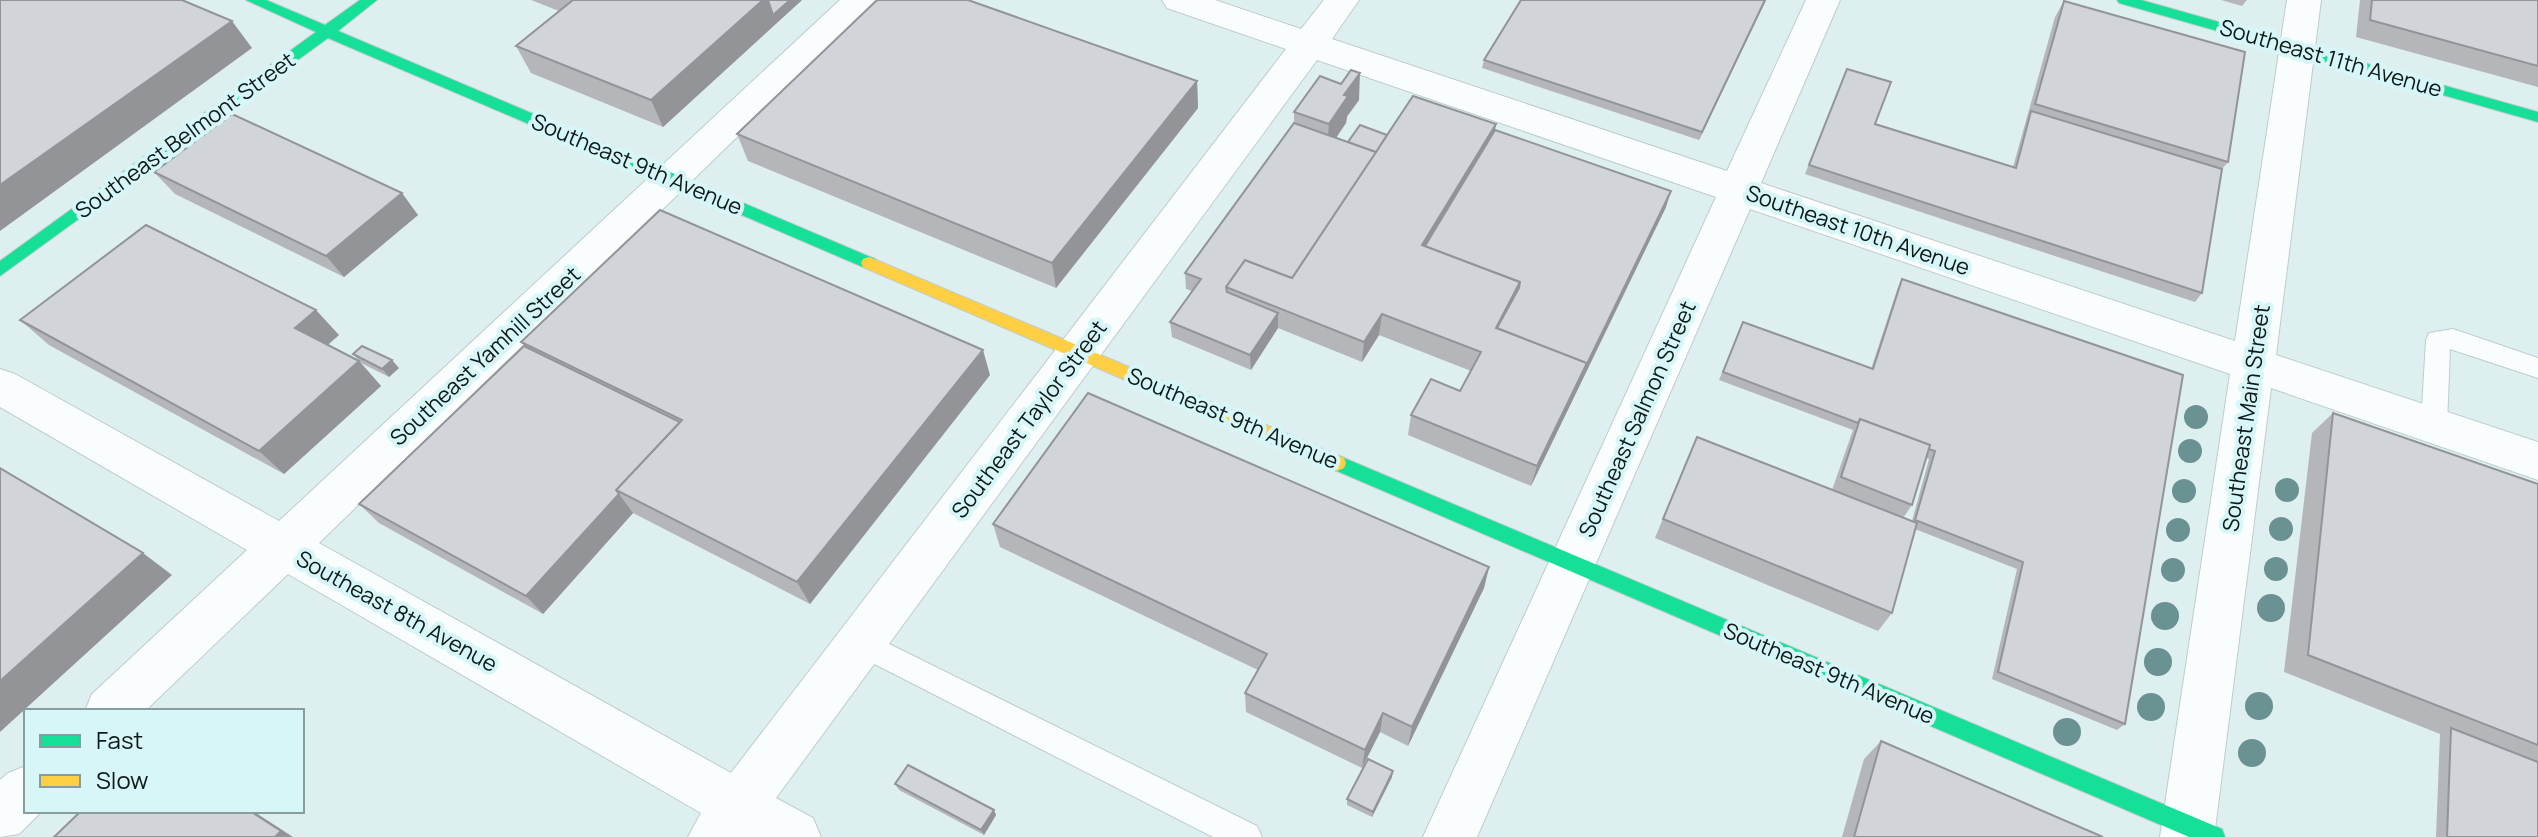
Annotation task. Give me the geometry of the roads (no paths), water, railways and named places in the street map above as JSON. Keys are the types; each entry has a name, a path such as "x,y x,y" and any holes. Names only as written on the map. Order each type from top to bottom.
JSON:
{"street":[{"name":"Southeast 9th Avenue","path":"253,0 1572,563 2197,834"},
{"name":"Southeast Belmont Street","path":"0,270 370,0"},
{"name":"Southeast Yamhill Street","path":"112,709 861,0"},
{"name":"Southeast 10th Avenue","path":"1179,0 2538,461"},
{"name":"Southeast Taylor Street","path":"727,821 1342,0"},
{"name":"Southeast Salmon Street","path":"1450,837 1823,0"},
{"name":"Southeast 11th Avenue","path":"2124,0 2538,117"},
{"name":"Southeast Main Street","path":"2197,834 2253,364 2304,0"},
{"name":"Southeast 8th Avenue","path":"0,386 283,547 727,821 794,837"},
{"path":"0,816 24,793"}],"lane":[{"path":"2434,425 2438,340 2453,339 2538,368"},
{"path":"861,643 1246,837"}]}
